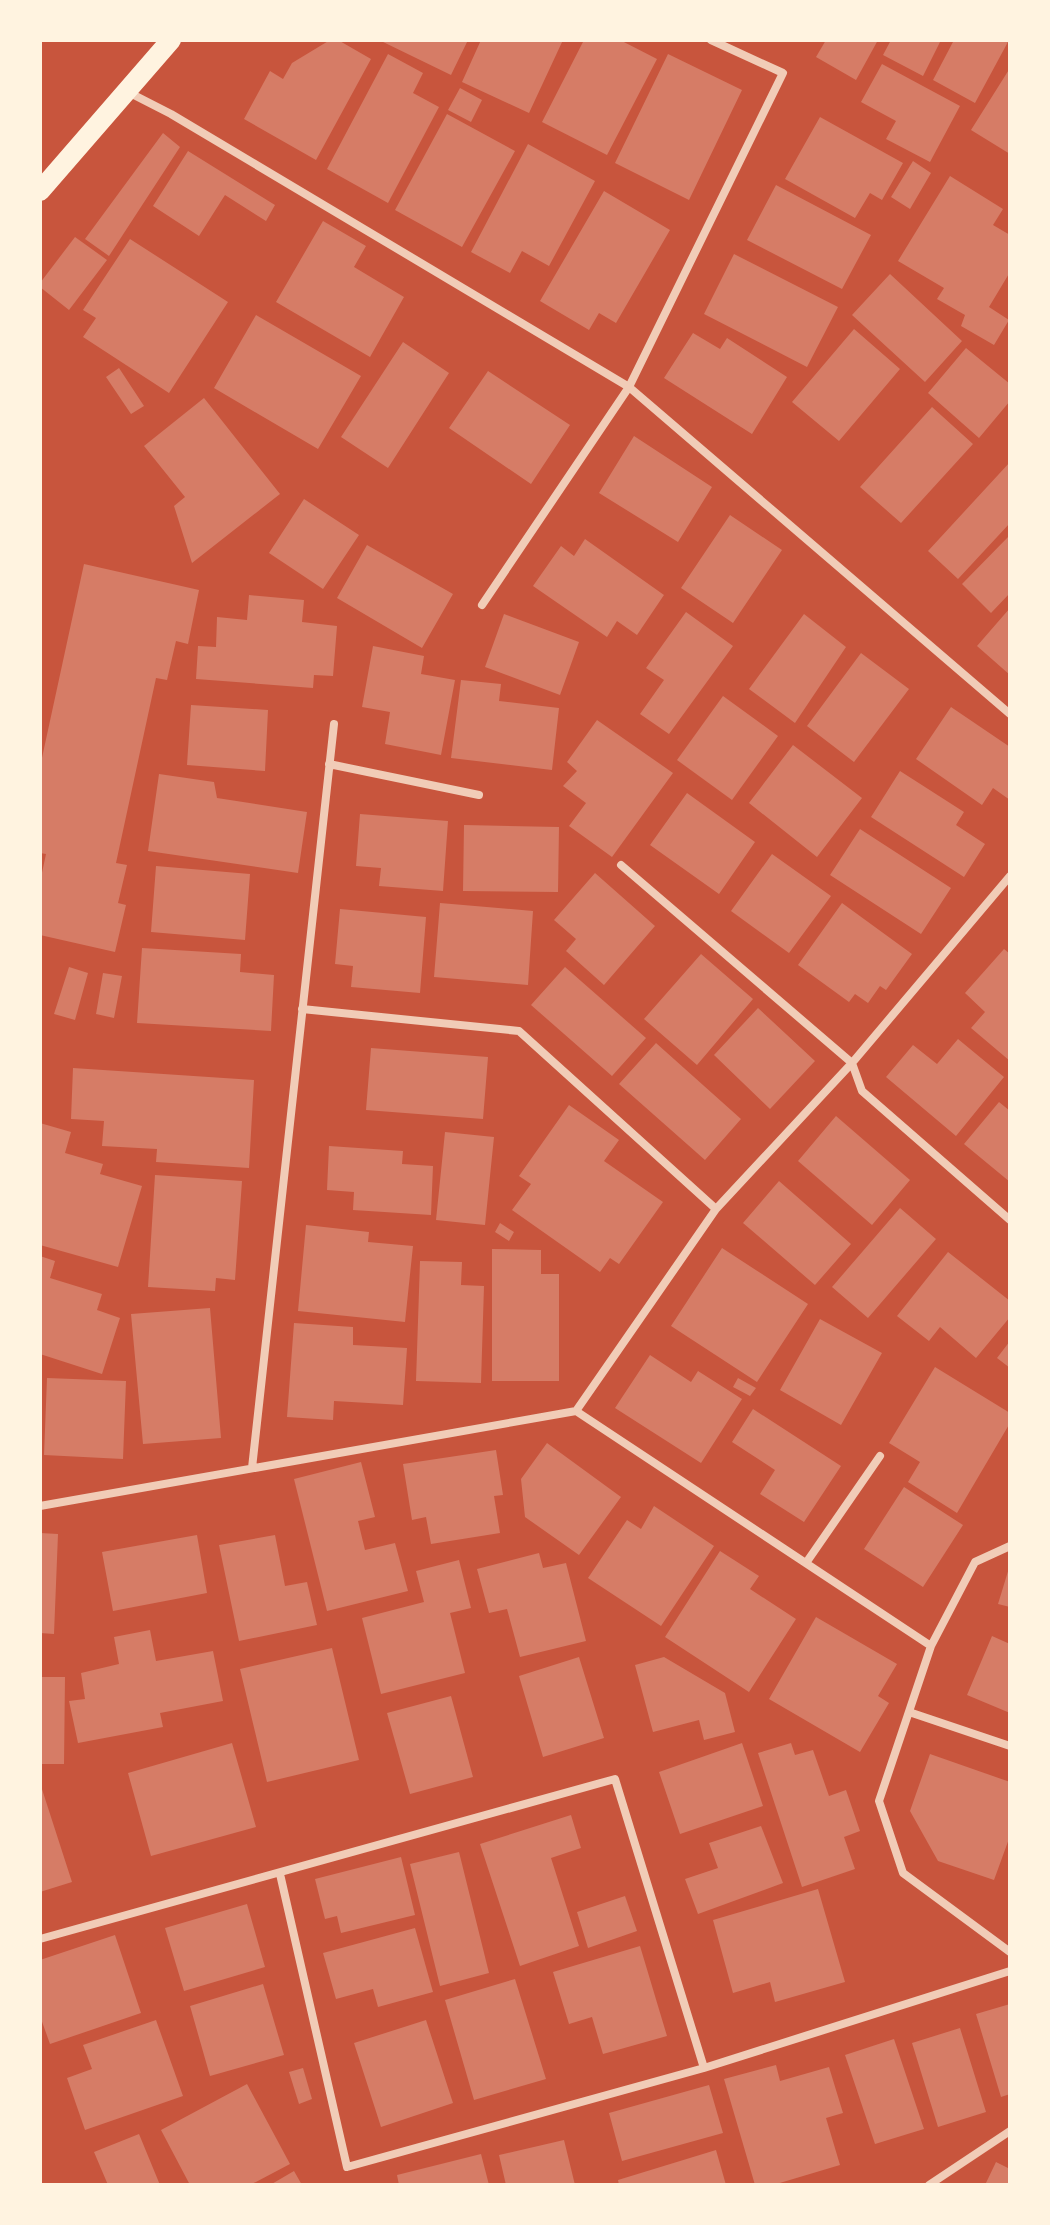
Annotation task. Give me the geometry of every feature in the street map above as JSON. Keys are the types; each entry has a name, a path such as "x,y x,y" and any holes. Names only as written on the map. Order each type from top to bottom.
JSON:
{"main road":[{"path":"40,191 171,40"}],"street":[{"path":"482,605 629,387 783,73 711,40"},
{"path":"127,91 171,114 629,387 1010,714"},
{"path":"252,1468 334,724"},
{"path":"329,764 479,795"},
{"path":"621,865 852,1063 862,1091 1010,1220"},
{"path":"576,1411 716,1209 852,1063 1010,876"},
{"path":"302,1009 519,1031 716,1209"},
{"path":"40,1506 576,1411 931,1646"},
{"path":"806,1563 880,1456"},
{"path":"1010,1546 975,1562 931,1646 879,1801 903,1873 1010,1952"},
{"path":"909,1712 1010,1746"},
{"path":"40,1939 615,1779 704,2068"},
{"path":"280,1874 347,2167 704,2068 1010,1971"},
{"path":"929,2185 1010,2131"}],"building":[{"path":"330,40 338,40 371,59 316,160 244,119 270,71 283,79 292,63"},
{"path":"379,40 468,40 451,75"},
{"path":"481,40 563,40 529,113 462,82"},
{"path":"584,40 620,40 657,59 607,155 542,122"},
{"path":"826,40 878,40 856,80 816,57"},
{"path":"891,40 941,40 923,76 883,55"},
{"path":"954,40 1009,40 975,103 933,80"},
{"path":"388,54 423,73 413,93 439,107 388,203 327,169"},
{"path":"668,54 742,90 689,200 615,163"},
{"path":"882,64 960,106 930,162 886,139 896,121 861,102"},
{"path":"1010,68 1010,154 971,130"},
{"path":"460,88 482,100 471,122 448,110"},
{"path":"447,114 515,151 462,247 395,210"},
{"path":"820,117 903,163 882,200 870,193 855,218 785,179"},
{"path":"163,133 180,147 109,256 85,239"},
{"path":"528,144 595,181 549,266 522,251 510,273 471,252"},
{"path":"188,151 275,205 266,221 225,195 199,236 153,206"},
{"path":"913,161 931,173 910,209 891,197"},
{"path":"950,176 1003,209 993,225 1010,235 1010,272 989,307 1009,320 994,345 961,326 965,315 937,299 944,288 898,261"},
{"path":"776,185 871,235 842,289 747,240"},
{"path":"604,191 670,230 616,323 599,313 589,330 540,301"},
{"path":"323,221 366,246 354,267 404,297 370,357 276,302"},
{"path":"75,237 107,260 69,310 40,287 40,283"},
{"path":"130,239 228,302 169,393 83,337 96,318 83,310"},
{"path":"734,254 838,307 807,367 704,314"},
{"path":"890,274 962,341 925,382 852,315"},
{"path":"256,315 361,376 318,449 214,388"},
{"path":"854,329 900,369 839,441 792,402"},
{"path":"693,333 720,349 727,338 787,377 752,434 664,378"},
{"path":"403,342 449,373 388,468 341,437"},
{"path":"966,348 1010,384 1010,401 979,438 928,393"},
{"path":"119,368 144,406 131,414 106,377"},
{"path":"488,371 570,425 531,484 449,428"},
{"path":"204,398 280,494 192,563 174,506 185,497 144,446"},
{"path":"932,407 973,444 901,523 860,487"},
{"path":"634,436 712,487 678,542 599,493"},
{"path":"1010,462 1010,523 958,579 928,551"},
{"path":"304,499 359,535 323,589 269,553"},
{"path":"730,515 782,550 733,623 681,588"},
{"path":"1010,535 1010,593 991,613 962,584"},
{"path":"585,539 664,595 637,635 617,621 607,637 533,586 561,546 574,556"},
{"path":"367,545 453,594 422,648 337,598"},
{"path":"84,564 199,590 188,644 176,641 167,680 156,678 116,863 127,865 118,903 126,905 115,952 40,935 40,882 46,854 40,853 40,767"},
{"path":"249,595 304,600 302,622 337,626 333,676 314,675 313,688 196,679 198,646 216,647 217,617 247,620"},
{"path":"1010,608 1010,675 977,646"},
{"path":"686,612 733,646 669,734 640,714 664,680 646,668"},
{"path":"504,614 579,642 560,695 485,667"},
{"path":"804,614 846,647 795,723 749,689"},
{"path":"373,646 424,656 421,674 455,680 441,755 385,744 390,712 362,707"},
{"path":"861,653 909,689 854,762 807,726"},
{"path":"461,680 501,684 499,701 559,708 552,770 451,758"},
{"path":"723,696 778,736 732,800 677,760"},
{"path":"191,705 268,710 265,771 187,765"},
{"path":"951,707 1010,747 1010,800 993,788 982,805 916,759"},
{"path":"597,720 673,773 612,857 569,826 586,803 563,786 577,771 567,762"},
{"path":"793,745 862,798 817,857 749,803"},
{"path":"900,771 964,812 956,825 985,844 964,877 871,817"},
{"path":"159,774 214,782 217,798 307,812 298,873 148,851"},
{"path":"687,793 755,842 719,894 650,845"},
{"path":"360,814 448,821 443,891 379,886 381,868 356,866"},
{"path":"464,825 559,827 558,892 463,891"},
{"path":"860,829 951,888 921,934 830,875"},
{"path":"772,854 831,896 789,953 731,911"},
{"path":"156,866 250,874 245,940 151,932"},
{"path":"595,873 655,926 604,985 566,951 576,939 554,920"},
{"path":"440,903 533,911 528,985 434,977"},
{"path":"842,903 912,954 886,990 880,986 868,1003 855,994 849,1002 798,965"},
{"path":"340,909 426,917 420,993 351,987 353,966 335,964"},
{"path":"142,948 241,954 240,972 274,975 271,1031 137,1023"},
{"path":"1004,949 1010,954 1010,1061 971,1028 985,1012 965,993"},
{"path":"701,954 753,999 697,1065 644,1019"},
{"path":"69,967 88,973 75,1020 54,1014"},
{"path":"565,967 646,1038 612,1076 531,1005"},
{"path":"103,973 122,976 114,1018 96,1014"},
{"path":"758,1008 815,1061 770,1109 714,1055"},
{"path":"958,1039 1004,1077 956,1136 886,1077 913,1045 937,1064"},
{"path":"656,1043 741,1119 705,1160 619,1084"},
{"path":"371,1048 488,1057 483,1119 366,1110"},
{"path":"73,1068 254,1080 249,1168 156,1162 157,1149 102,1146 104,1121 71,1119"},
{"path":"999,1102 1010,1111 1010,1182 964,1144"},
{"path":"569,1105 619,1140 604,1161 663,1202 619,1264 610,1258 600,1272 512,1210 531,1184 519,1176"},
{"path":"836,1116 910,1180 872,1225 798,1161"},
{"path":"40,1123 71,1132 65,1153 103,1164 100,1174 142,1186 118,1267 40,1245"},
{"path":"445,1132 494,1137 485,1225 436,1220"},
{"path":"329,1146 403,1151 402,1164 433,1166 431,1215 353,1210 354,1192 327,1190"},
{"path":"155,1175 242,1181 235,1280 216,1278 215,1291 148,1287"},
{"path":"779,1181 851,1244 815,1285 743,1223"},
{"path":"900,1208 936,1239 868,1318 832,1287"},
{"path":"500,1223 514,1232 509,1241 495,1232"},
{"path":"306,1225 369,1232 368,1242 413,1246 405,1322 298,1311"},
{"path":"722,1248 808,1304 757,1382 671,1326"},
{"path":"492,1249 541,1250 541,1274 559,1274 559,1381 492,1381"},
{"path":"948,1252 1010,1301 1010,1317 976,1358 940,1327 929,1341 897,1316"},
{"path":"40,1256 55,1261 50,1278 102,1294 97,1310 120,1318 102,1374 40,1354"},
{"path":"420,1261 462,1262 461,1285 484,1286 481,1383 416,1381"},
{"path":"210,1308 221,1438 143,1444 131,1314"},
{"path":"820,1319 882,1353 841,1425 780,1390"},
{"path":"294,1323 353,1327 353,1345 407,1348 403,1405 334,1401 333,1420 287,1417"},
{"path":"1010,1341 1010,1368 997,1358"},
{"path":"650,1355 691,1382 698,1371 742,1399 701,1463 615,1408"},
{"path":"935,1367 1010,1413 1010,1423 957,1513 908,1482 920,1462 889,1443"},
{"path":"47,1378 126,1381 123,1459 44,1455"},
{"path":"738,1378 756,1388 750,1396 733,1387"},
{"path":"753,1409 841,1466 804,1522 760,1494 775,1470 732,1442"},
{"path":"547,1443 621,1497 579,1555 525,1517 521,1479"},
{"path":"496,1450 503,1495 494,1496 500,1533 431,1544 426,1517 412,1520 403,1464"},
{"path":"361,1462 375,1517 358,1521 365,1550 395,1543 408,1591 327,1611 294,1479"},
{"path":"904,1487 963,1525 923,1587 864,1549"},
{"path":"654,1506 714,1546 661,1626 588,1578 627,1520 641,1529"},
{"path":"40,1533 58,1534 54,1634 40,1633"},
{"path":"197,1535 207,1593 113,1611 102,1552"},
{"path":"275,1535 285,1586 307,1582 317,1625 239,1641 219,1545"},
{"path":"720,1551 759,1576 750,1589 796,1619 749,1692 665,1637"},
{"path":"539,1553 543,1568 566,1563 586,1641 520,1657 507,1609 489,1613 477,1569"},
{"path":"459,1560 471,1608 450,1613 465,1673 381,1694 362,1618 424,1602 416,1571"},
{"path":"1010,1568 1010,1607 998,1604"},
{"path":"816,1617 897,1664 878,1696 889,1703 860,1752 769,1699"},
{"path":"150,1630 156,1661 213,1651 223,1701 160,1713 163,1727 78,1743 69,1701 85,1699 81,1673 119,1664 114,1637"},
{"path":"992,1636 1010,1644 1010,1713 967,1695"},
{"path":"332,1648 359,1760 267,1782 240,1669"},
{"path":"579,1657 604,1738 543,1757 519,1676"},
{"path":"664,1657 725,1693 735,1732 704,1740 699,1720 653,1732 635,1665"},
{"path":"40,1677 65,1677 64,1764 40,1764"},
{"path":"451,1696 473,1777 410,1794 387,1713"},
{"path":"232,1743 256,1827 151,1856 128,1773"},
{"path":"742,1743 763,1806 680,1834 659,1772"},
{"path":"791,1743 795,1755 813,1750 829,1796 846,1790 860,1831 844,1837 855,1869 802,1887 758,1753"},
{"path":"930,1754 1010,1782 1010,1836 994,1880 938,1861 910,1811"},
{"path":"40,1783 72,1882 40,1892"},
{"path":"571,1815 581,1848 551,1858 579,1946 520,1966 480,1844"},
{"path":"761,1826 783,1883 698,1914 685,1879 718,1868 709,1843"},
{"path":"459,1852 489,1973 440,1986 410,1864"},
{"path":"401,1857 415,1915 341,1933 337,1916 325,1919 315,1879"},
{"path":"818,1889 845,1982 775,2002 770,1982 733,1993 713,1920"},
{"path":"625,1896 637,1931 588,1948 577,1912"},
{"path":"247,1904 265,1967 184,1991 165,1928"},
{"path":"415,1928 433,1992 378,2007 373,1989 336,1999 323,1953"},
{"path":"115,1935 141,2013 50,2044 40,2016 40,1960"},
{"path":"640,1946 667,2036 603,2054 592,2017 569,2024 553,1972"},
{"path":"515,1979 546,2079 474,2100 445,2000"},
{"path":"263,1984 284,2055 210,2076 190,2006"},
{"path":"1010,2004 1010,2094 1001,2097 976,2014"},
{"path":"156,2020 183,2096 85,2130 67,2078 92,2069 83,2045"},
{"path":"426,2020 453,2103 381,2127 354,2043"},
{"path":"960,2028 986,2112 938,2127 912,2043"},
{"path":"894,2039 924,2129 875,2144 845,2055"},
{"path":"776,2065 780,2081 829,2067 843,2113 826,2118 840,2165 773,2185 755,2185 724,2079"},
{"path":"303,2068 312,2099 299,2104 289,2072"},
{"path":"247,2084 290,2164 250,2185 190,2185 161,2130"},
{"path":"709,2085 723,2133 622,2161 609,2113"},
{"path":"139,2134 160,2185 108,2185 94,2152"},
{"path":"564,2140 575,2185 506,2185 499,2155"},
{"path":"716,2150 726,2185 619,2185 618,2180"},
{"path":"481,2154 489,2185 399,2185 397,2175"},
{"path":"996,2162 1010,2169 1010,2185 985,2185"},
{"path":"294,2171 302,2185 270,2185"}]}
